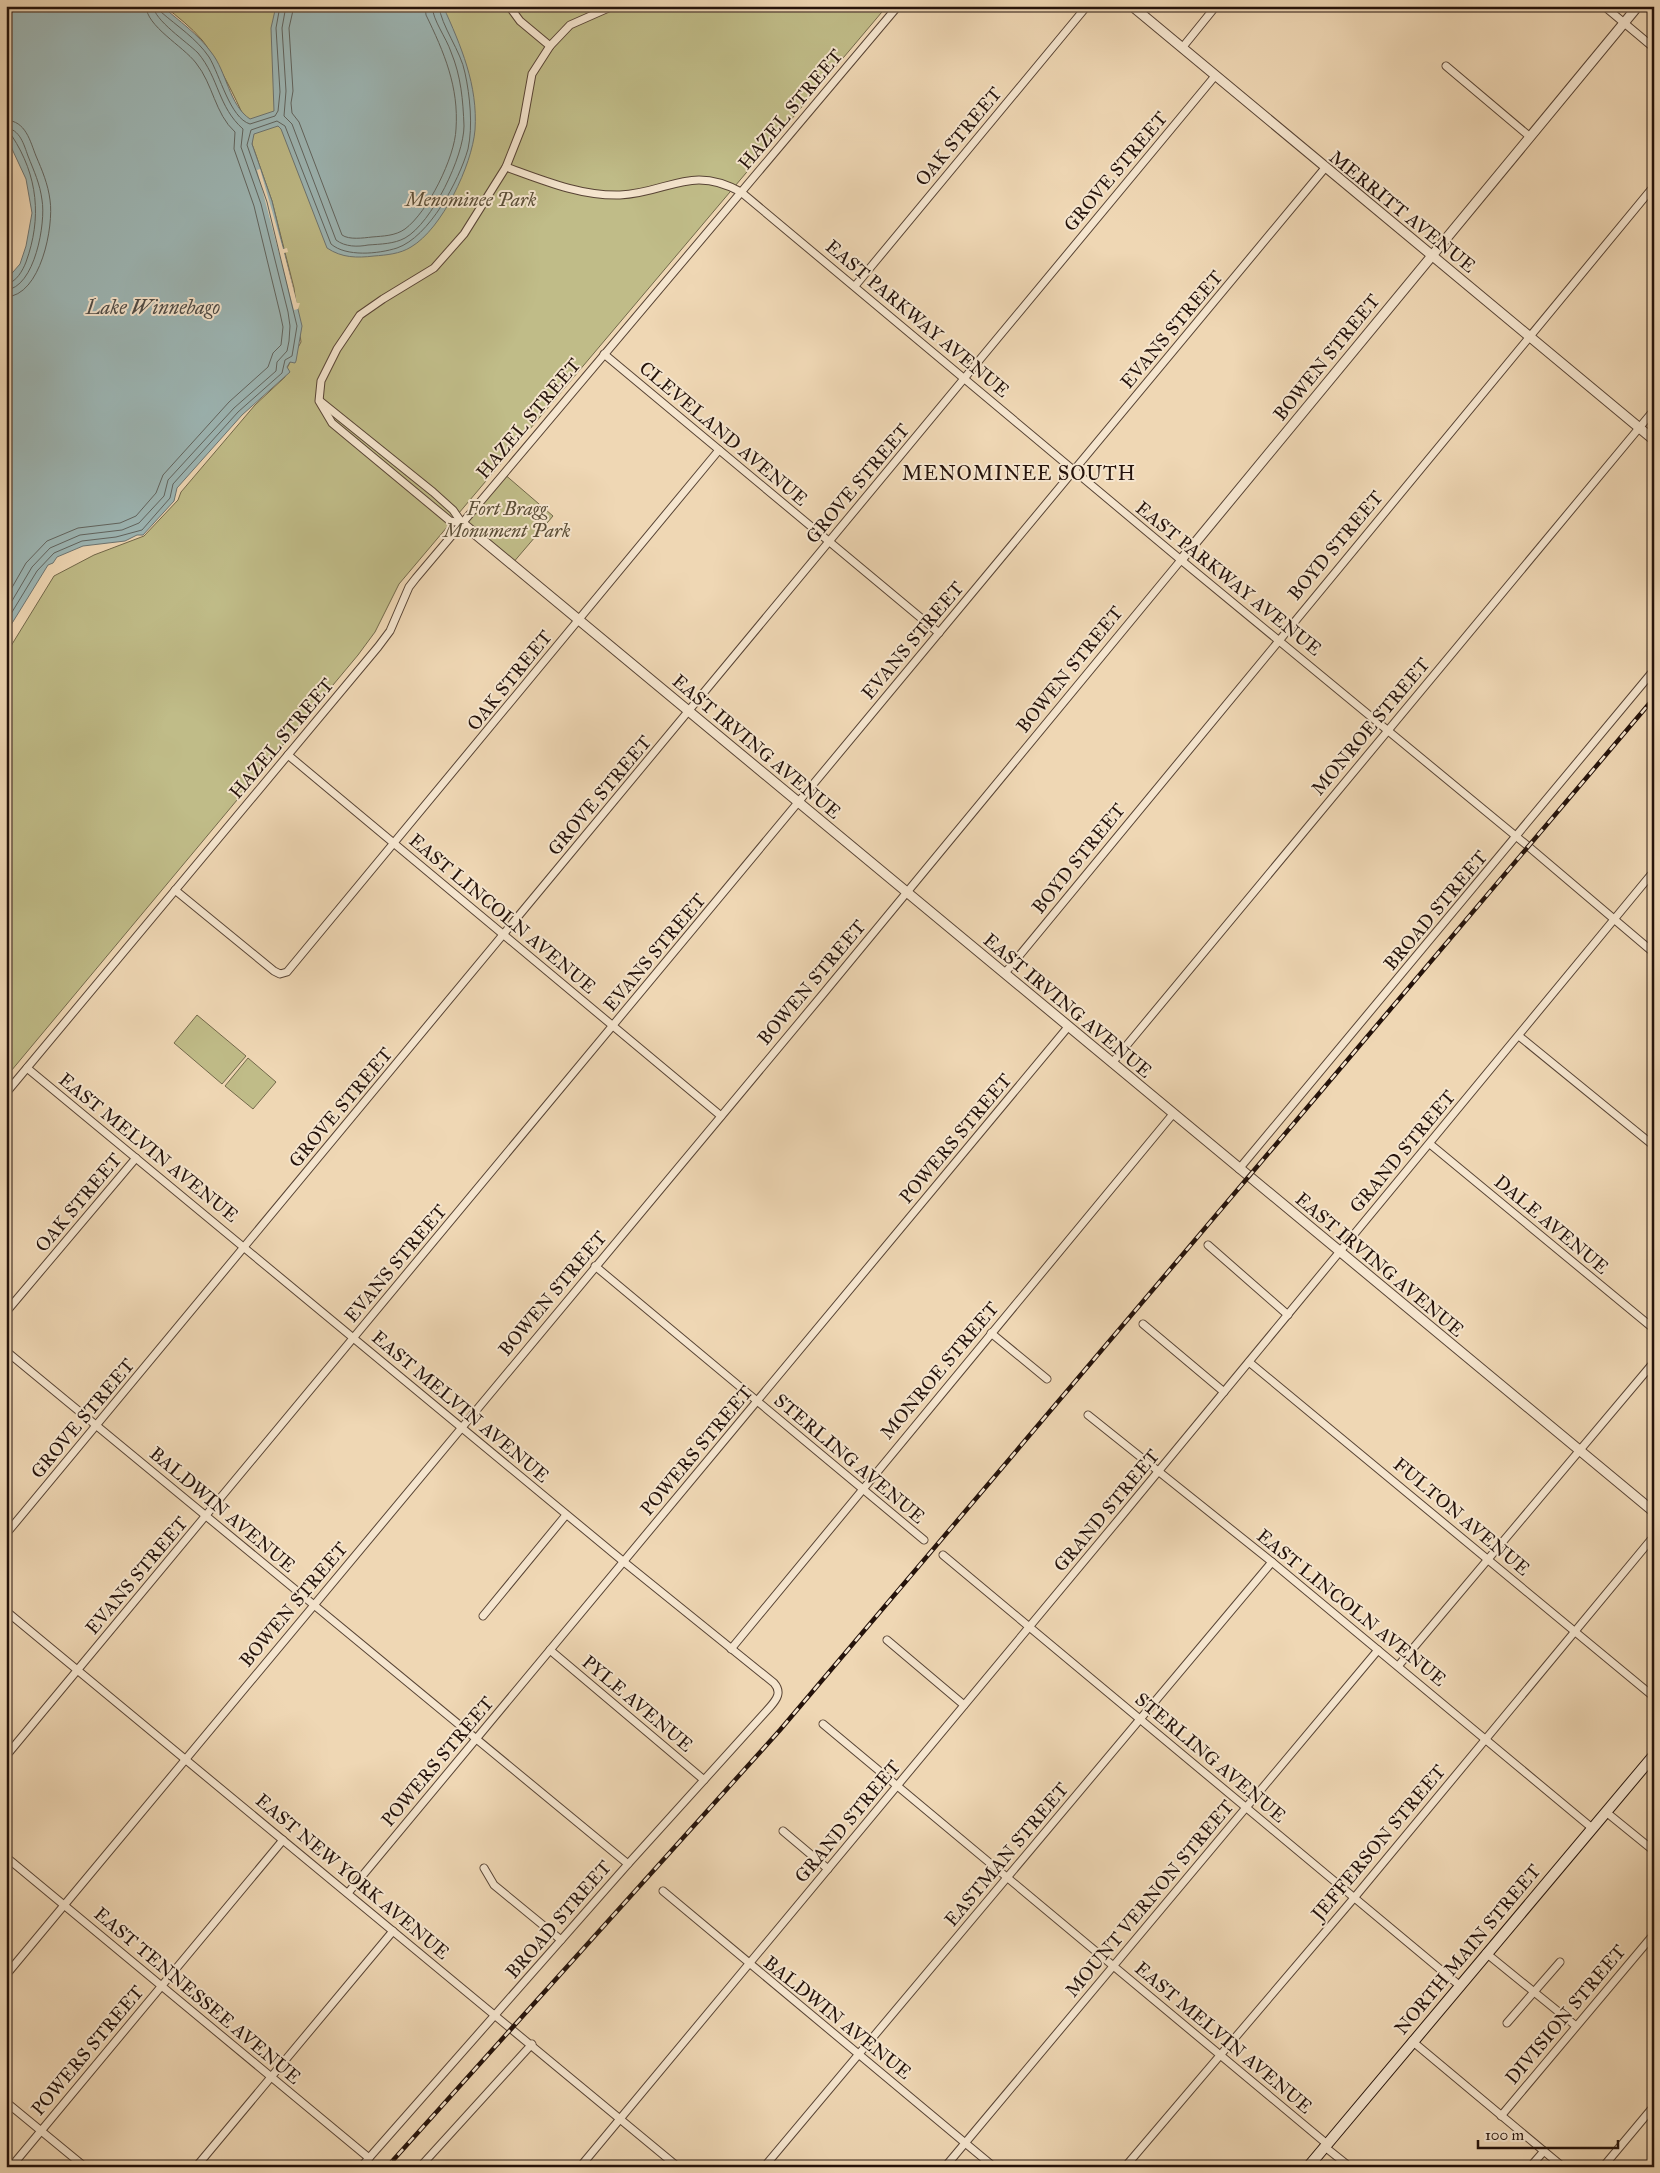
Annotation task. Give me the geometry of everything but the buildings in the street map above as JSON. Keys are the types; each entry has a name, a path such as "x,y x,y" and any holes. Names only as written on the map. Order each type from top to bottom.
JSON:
{"main road":[{"name":"NORTH MAIN STREET","path":"1308,2167 1654,1755"}],"street":[{"path":"508,6 520,21 550,46"},
{"path":"320,401 321,381 328,363 360,315 383,299 424,276 443,259 464,234 506,167 523,124 532,74 550,46 570,25 613,6"},
{"name":"HAZEL STREET","path":"6,1093 378,647 390,631 409,587 898,6"},
{"name":"OAK STREET","path":"855,286 1087,6"},
{"name":"MERRITT AVENUE","path":"1132,6 1654,440"},
{"path":"1182,48 1216,6"},
{"path":"1604,6 1654,48"},
{"name":"BOWEN STREET","path":"6,1975 907,892 1638,6"},
{"path":"1446,66 1529,136"},
{"name":"GROVE STREET","path":"6,1534 690,712 1215,76"},
{"name":"EAST PARKWAY AVENUE","path":"506,167 564,187 591,194 632,193 671,182 701,179 726,184 741,192 1181,560 1517,836 1654,953"},
{"name":"EVANS STREET","path":"6,1756 1325,168"},
{"name":"BOYD STREET","path":"1005,973 1654,186"},
{"name":"CLEVELAND AVENUE","path":"604,354 939,633"},
{"name":"EAST IRVING AVENUE","path":"320,401 328,418 338,428 450,521 462,523"},
{"name":"EAST IRVING AVENUE","path":"320,401 433,492 453,510 462,523 1654,1512"},
{"name":"MONROE STREET","path":"1112,1063 1654,410"},
{"name":"OAK STREET","path":"175,890 270,968 278,973 287,972 719,450"},
{"name":"BROAD STREET","path":"1240,1169 1654,670"},
{"name":"EAST LINCOLN AVENUE","path":"288,754 721,1116"},
{"name":"GRAND STREET","path":"580,2167 1030,1627 1654,871"},
{"name":"POWERS STREET","path":"348,1893 1068,1027"},
{"path":"1519,1036 1654,1146"},
{"name":"EAST MELVIN AVENUE","path":"27,1068 566,1515 774,1683 779,1693"},
{"name":"MONROE STREET","path":"731,1649 1174,1114"},
{"name":"DALE AVENUE","path":"1430,1144 1654,1329"},
{"name":"OAK STREET","path":"6,1312 136,1158"},
{"path":"1208,1245 1288,1314"},
{"name":"STERLING AVENUE","path":"595,1266 924,1540"},
{"path":"1143,1324 1224,1392"},
{"path":"991,1333 1047,1379"},
{"name":"BALDWIN AVENUE","path":"6,1351 628,1864"},
{"name":"FULTON AVENUE","path":"1249,1362 1654,1697"},
{"path":"1399,1665 1654,1362"},
{"name":"EAST LINCOLN AVENUE","path":"1088,1415 1159,1470 1378,1650 1399,1665 1592,1828"},
{"path":"483,1616 566,1515"},
{"name":"JEFFERSON STREET","path":"1126,2167 1354,1898 1654,1536"},
{"name":"STERLING AVENUE","path":"943,1555 1459,1985"},
{"name":"EASTMAN STREET","path":"764,2167 1272,1562"},
{"name":"EAST NEW YORK AVENUE","path":"6,1611 79,1669 678,2167"},
{"path":"887,1640 964,1705"},
{"name":"PYLE AVENUE","path":"550,1650 704,1780"},
{"name":"MOUNT VERNON STREET","path":"945,2167 1378,1650"},
{"name":"BROAD STREET","path":"361,2167 628,1864 774,1703 779,1693"},
{"name":"EAST MELVIN AVENUE","path":"823,1724 1114,1965 1350,2167"},
{"path":"1606,1812 1654,1851"},
{"path":"784,1831 828,1869"},
{"name":"POWERS STREET","path":"11,2167 283,1840"},
{"name":"EAST TENNESSEE AVENUE","path":"6,1857 369,2158"},
{"path":"484,1868 494,1885 561,1940"},
{"name":"BALDWIN AVENUE","path":"663,1891 994,2167"},
{"path":"196,2167 393,1931"},
{"name":"DIVISION STREET","path":"1501,2116 1654,1934"},
{"path":"1486,1954 1576,2026"},
{"path":"1507,2023 1560,1962"},
{"path":"1412,2042 1563,2167"},
{"path":"420,2167 532,2044"},
{"path":"6,2102 85,2167"},
{"path":"1603,2167 1654,2106"},
{"path":"1530,2167 1544,2151"}],"green space":[{"name":"Menominee Park","path":"164,6 887,6 399,584 375,632 358,655 6,1077 6,654 54,576 94,555 144,536 178,500 181,492 255,405 285,377 287,368 301,342 294,288 272,201 247,124 207,47 193,31"},
{"name":"Fort Bragg Monument Park","path":"503,473 553,516 512,564 462,523"},
{"path":"197,1015 246,1056 222,1084 174,1043"},
{"path":"248,1058 276,1082 253,1109 225,1086"}],"water":[{"name":"Lake Winnebago","path":"6,6 162,6 206,45 221,69 237,105 250,119 274,111 271,28 276,6 443,6 467,66 474,97 475,130 473,144 462,178 454,195 434,226 423,238 407,249 393,254 368,257 344,255 327,248 281,129 278,126 254,134 252,144 272,201 302,326 296,361 295,363 290,362 287,367 290,372 242,415 177,488 174,501 143,535 137,535 125,541 83,546 57,557 53,563 48,565 6,633 6,280 20,264 26,246 32,213 26,179 6,136"}],"pier":[{"path":"260,169 283,249 287,248 288,252 284,253 297,303 300,303 298,309 294,310 257,170"}],"railway":[{"path":"387,2167 780,1730 1654,698"}],"district":[{"name":"MENOMINEE SOUTH","path":"1019,473"}]}
